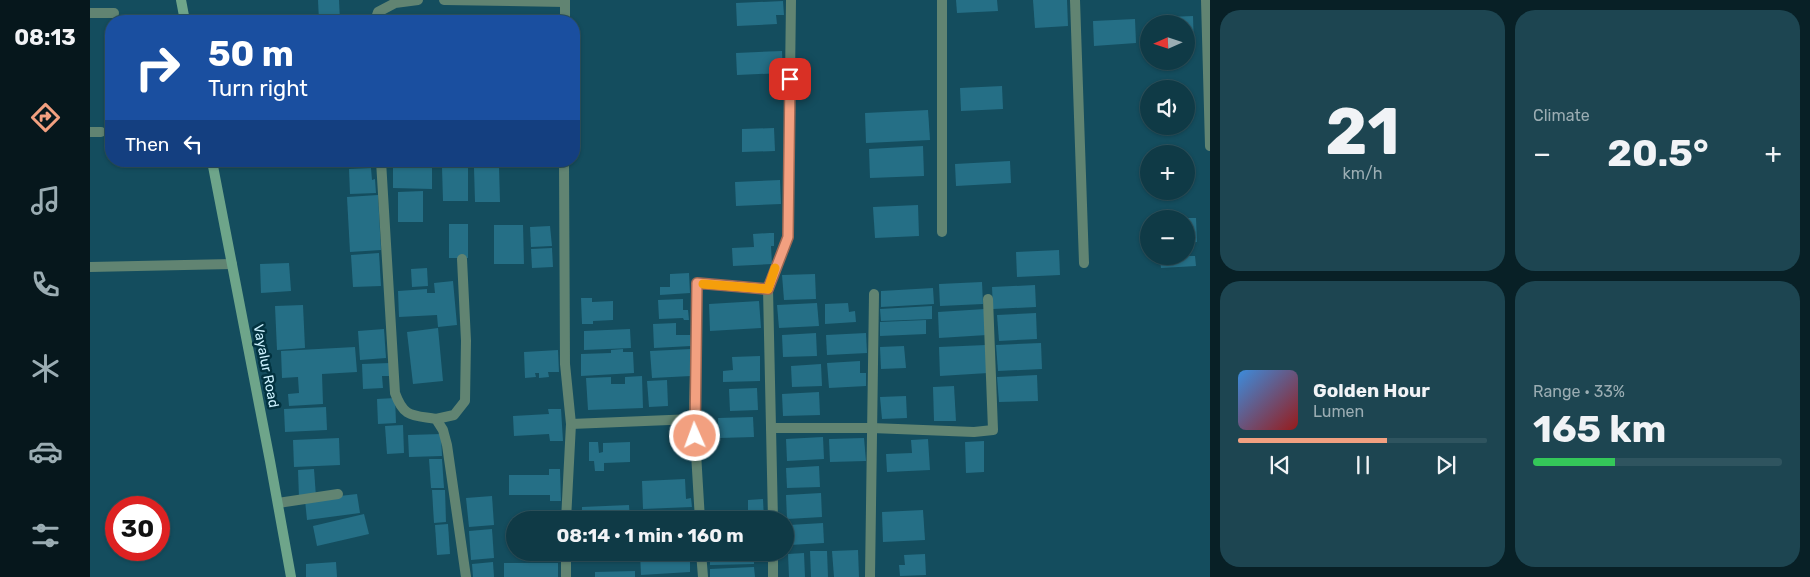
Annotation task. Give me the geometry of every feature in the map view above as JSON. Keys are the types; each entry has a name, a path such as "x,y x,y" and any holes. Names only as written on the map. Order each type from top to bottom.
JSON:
{"main road":[{"path":"181,0 184,15"},
{"name":"Vayalur Road","path":"213,167 291,577"}],"street":[{"path":"377,15 378,12 395,3 418,0"},
{"path":"444,0 565,1 565,15"},
{"path":"773,511 768,289 788,237 791,0"},
{"path":"942,0 942,232"},
{"path":"1075,0 1084,263"},
{"path":"1206,0 1210,146"},
{"path":"90,13 114,13"},
{"path":"90,132 101,132"},
{"path":"381,167 395,393 400,407 408,413 436,419 454,415 465,401 466,341 462,259"},
{"path":"564,167 565,364 571,424 566,511"},
{"path":"90,268 232,264"},
{"path":"699,511 694,418 697,283 768,289"},
{"path":"870,577 874,294"},
{"path":"771,428 872,428 974,432 993,430 988,299"},
{"path":"571,424 694,418"},
{"path":"436,419 447,445 466,577"},
{"path":"278,503 338,494"},
{"path":"566,561 566,577"},
{"path":"702,561 703,577"},
{"path":"773,561 773,577"}],"building":[{"path":"318,0 339,0 340,15 319,15"},
{"path":"956,0 997,0 998,11 957,13"},
{"path":"1033,0 1067,0 1068,26 1035,28"},
{"path":"783,1 784,15 776,15 777,24 737,26 736,3"},
{"path":"1135,19 1136,43 1094,46 1093,21"},
{"path":"782,51 783,73 737,75 736,53"},
{"path":"1002,86 1003,109 961,111 960,88"},
{"path":"928,110 930,140 866,143 865,113"},
{"path":"774,128 775,151 742,152 742,129"},
{"path":"923,146 924,176 870,178 869,149"},
{"path":"1010,161 1011,183 956,186 955,164"},
{"path":"393,167 432,167 432,189 393,188"},
{"path":"442,167 468,167 468,201 443,201"},
{"path":"499,167 500,202 475,202 474,168"},
{"path":"371,168 372,180 375,179 376,193 350,194 349,169"},
{"path":"780,180 781,204 736,206 735,182"},
{"path":"423,191 423,222 398,222 398,192"},
{"path":"378,195 381,250 350,252 347,197"},
{"path":"918,205 919,236 875,238 873,207"},
{"path":"1195,218 1196,218 1197,242 1195,242"},
{"path":"449,224 468,224 468,258 449,258"},
{"path":"494,225 523,225 524,264 494,264"},
{"path":"550,226 552,246 531,247 530,227"},
{"path":"774,233 774,246 771,246 772,264 733,266 732,248 754,247 753,234"},
{"path":"552,248 553,267 532,268 531,249"},
{"path":"1059,250 1060,275 1017,277 1016,252"},
{"path":"379,253 381,286 353,287 351,255"},
{"path":"1195,256 1196,266 1161,268 1161,265 1195,265"},
{"path":"289,263 291,291 261,293 260,264"},
{"path":"427,268 428,286 412,287 411,269"},
{"path":"689,273 690,293 660,295 660,287 670,287 670,274"},
{"path":"815,274 816,299 784,300 782,275"},
{"path":"453,281 457,325 438,327 437,315 399,317 398,291 427,289 427,293 435,293 434,283"},
{"path":"982,282 983,304 940,306 939,284"},
{"path":"1035,285 1036,307 993,309 992,287"},
{"path":"933,288 934,304 881,307 881,291"},
{"path":"581,298 592,298 592,302 613,301 613,320 593,321 593,324 582,324"},
{"path":"683,299 683,310 688,310 689,320 684,320 683,318 659,319 658,300"},
{"path":"759,301 761,328 710,331 709,304"},
{"path":"817,303 819,326 779,328 777,305"},
{"path":"848,303 849,312 855,311 856,322 825,324 825,304"},
{"path":"303,305 305,348 277,350 275,306"},
{"path":"932,306 932,319 881,321 880,309"},
{"path":"985,309 987,335 939,338 938,312"},
{"path":"1036,313 1037,339 999,341 997,315"},
{"path":"926,320 926,334 880,336 880,322"},
{"path":"676,323 676,335 690,335 691,346 654,348 653,324"},
{"path":"438,328 443,381 413,384 407,332"},
{"path":"384,329 386,358 360,360 358,331"},
{"path":"630,329 631,348 584,350 584,331"},
{"path":"816,333 817,356 783,357 782,335"},
{"path":"866,333 867,353 827,355 826,335"},
{"path":"1041,343 1042,369 998,371 996,345"},
{"path":"986,345 988,373 940,376 939,347"},
{"path":"904,346 906,368 881,369 880,347"},
{"path":"355,347 357,372 322,374 323,404 289,406 288,394 299,393 298,377 282,378 281,351"},
{"path":"623,349 623,352 633,352 634,373 581,376 581,354 611,353 611,350"},
{"path":"691,349 691,376 652,378 650,351"},
{"path":"558,350 559,372 548,372 549,377 539,378 539,373 535,373 536,377 525,378 524,352"},
{"path":"760,356 760,381 723,382 723,371 733,370 732,357"},
{"path":"860,361 860,373 866,373 866,386 829,388 827,363"},
{"path":"390,363 390,376 382,376 383,388 363,389 362,364"},
{"path":"821,364 822,386 792,387 791,366"},
{"path":"1037,375 1038,401 999,402 997,377"},
{"path":"642,376 643,408 588,410 586,378 611,377 611,384 625,384 625,377"},
{"path":"667,380 668,406 649,407 647,381"},
{"path":"954,386 956,421 934,421 933,387"},
{"path":"757,388 758,410 730,411 729,389"},
{"path":"819,392 820,415 783,416 782,394"},
{"path":"906,396 907,418 882,419 880,397"},
{"path":"395,398 396,423 378,424 377,399"},
{"path":"326,407 327,430 285,432 284,409"},
{"path":"548,409 561,409 563,441 550,441 549,434 514,436 513,416 549,414"},
{"path":"753,417 754,437 719,438 718,418"},
{"path":"403,425 404,453 387,454 385,426"},
{"path":"441,434 442,456 409,457 408,435"},
{"path":"823,437 824,459 787,461 786,439"},
{"path":"339,438 340,465 294,467 293,440"},
{"path":"864,438 866,461 830,462 829,439"},
{"path":"928,439 930,470 887,472 886,454 912,453 911,440"},
{"path":"984,441 984,472 966,473 965,442"},
{"path":"589,442 598,442 599,453 603,452 603,443 630,442 630,462 604,463 604,471 595,471 594,461 589,461"},
{"path":"429,459 442,459 444,488 431,488"},
{"path":"819,466 820,487 787,488 786,468"},
{"path":"314,469 316,497 299,498 298,470"},
{"path":"549,469 560,469 561,501 550,501 550,495 509,495 509,475 549,475"},
{"path":"685,479 686,499 691,498 692,507 643,509 642,481"},
{"path":"432,490 445,490 446,522 434,523"},
{"path":"821,493 822,517 794,519 794,511 787,511 786,495"},
{"path":"357,494 360,513 307,520 305,500"},
{"path":"492,496 494,525 469,527 466,498"},
{"path":"763,499 764,511 748,511 748,500"},
{"path":"629,505 629,511 582,511 582,507"},
{"path":"923,510 925,540 883,542 882,512"},
{"path":"364,514 369,534 317,546 313,526"},
{"path":"823,523 824,543 794,545 794,525"},
{"path":"448,524 450,554 437,555 435,525"},
{"path":"492,529 494,558 471,560 469,531"},
{"path":"858,550 859,577 834,577 832,551"},
{"path":"810,551 827,551 828,577 811,577"},
{"path":"804,553 805,577 789,577 788,561 794,561 794,554"},
{"path":"925,554 926,575 900,576 899,565 905,565 904,555"},
{"path":"640,561 690,561 690,572 641,575"},
{"path":"710,561 754,561 754,564 710,565"},
{"path":"336,562 337,577 306,577 306,564"},
{"path":"493,562 494,577 473,577 472,564"},
{"path":"504,563 558,563 558,577 504,577"},
{"path":"754,567 755,577 710,577 710,569"},
{"path":"635,571 635,577 595,577 595,572"}],"slow traffic":[{"path":"703,284 768,289 775,268"}],"route":[{"path":"695,436 697,283 768,289 788,237 790,79"}]}
